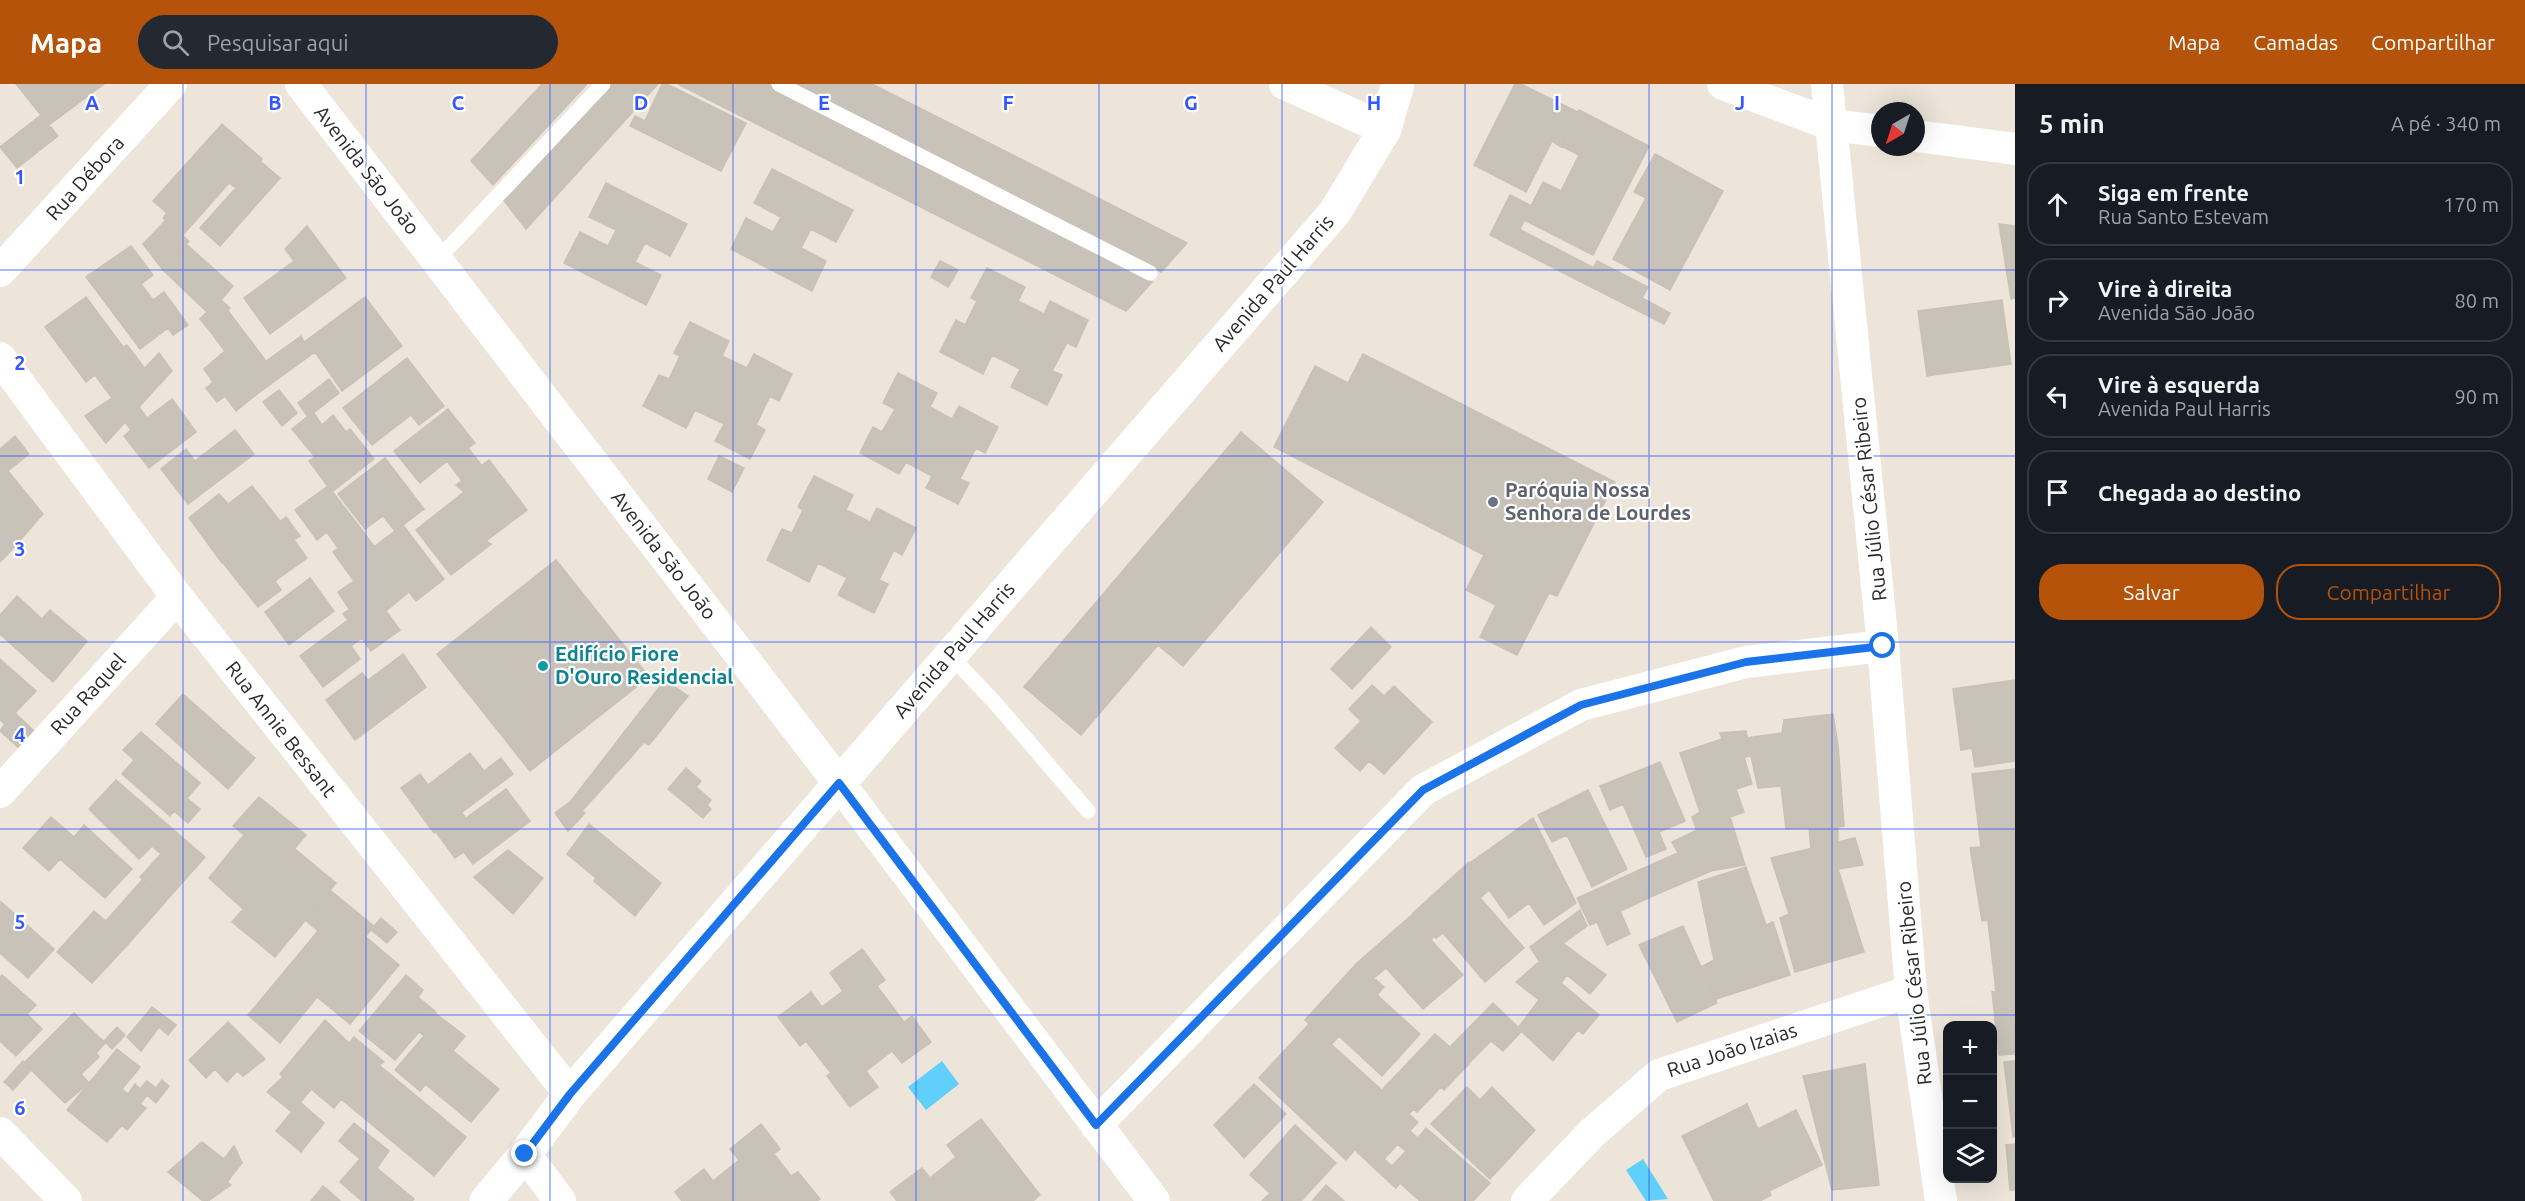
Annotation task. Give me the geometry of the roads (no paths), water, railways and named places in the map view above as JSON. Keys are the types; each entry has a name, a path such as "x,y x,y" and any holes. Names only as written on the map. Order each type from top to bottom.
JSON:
{"street":[{"name":"Rua Débora","path":"0,271 171,84"},
{"name":"Avenida São João","path":"301,84 839,783 1154,1201"},
{"path":"1285,84 1385,129"},
{"name":"Avenida Paul Harris","path":"486,1201 570,1094 1335,212 1385,129 1398,84"},
{"path":"1723,84 1832,125 1871,130"},
{"name":"Rua Júlio César Ribeiro","path":"1827,84 1883,646 1911,991 1941,1201"},
{"path":"1925,137 2015,149"},
{"name":"Rua Annie Bessant","path":"0,358 177,597 570,1094"},
{"name":"Rua Raquel","path":"0,792 177,597"},
{"path":"1096,1125 1423,790 1581,705 1746,662 1883,646"},
{"name":"Rua João Izaias","path":"1527,1201 1592,1132 1659,1075 1911,991"},
{"path":"0,1133 66,1201"},
{"path":"525,1154 560,1201"}],"lane":[{"path":"437,260 603,84"},
{"path":"779,84 1150,273"},
{"path":"950,655 997,705 1088,812"}],"water":[{"path":"942,1061 959,1084 926,1110 908,1087"},
{"path":"1643,1159 1668,1199 1646,1201 1626,1170"}],"place":[{"name":"Paróquia Nossa Senhora de Lourdes","path":"1493,502"},
{"name":"Edifício Fiore D'Ouro Residencial","path":"543,666"}]}
